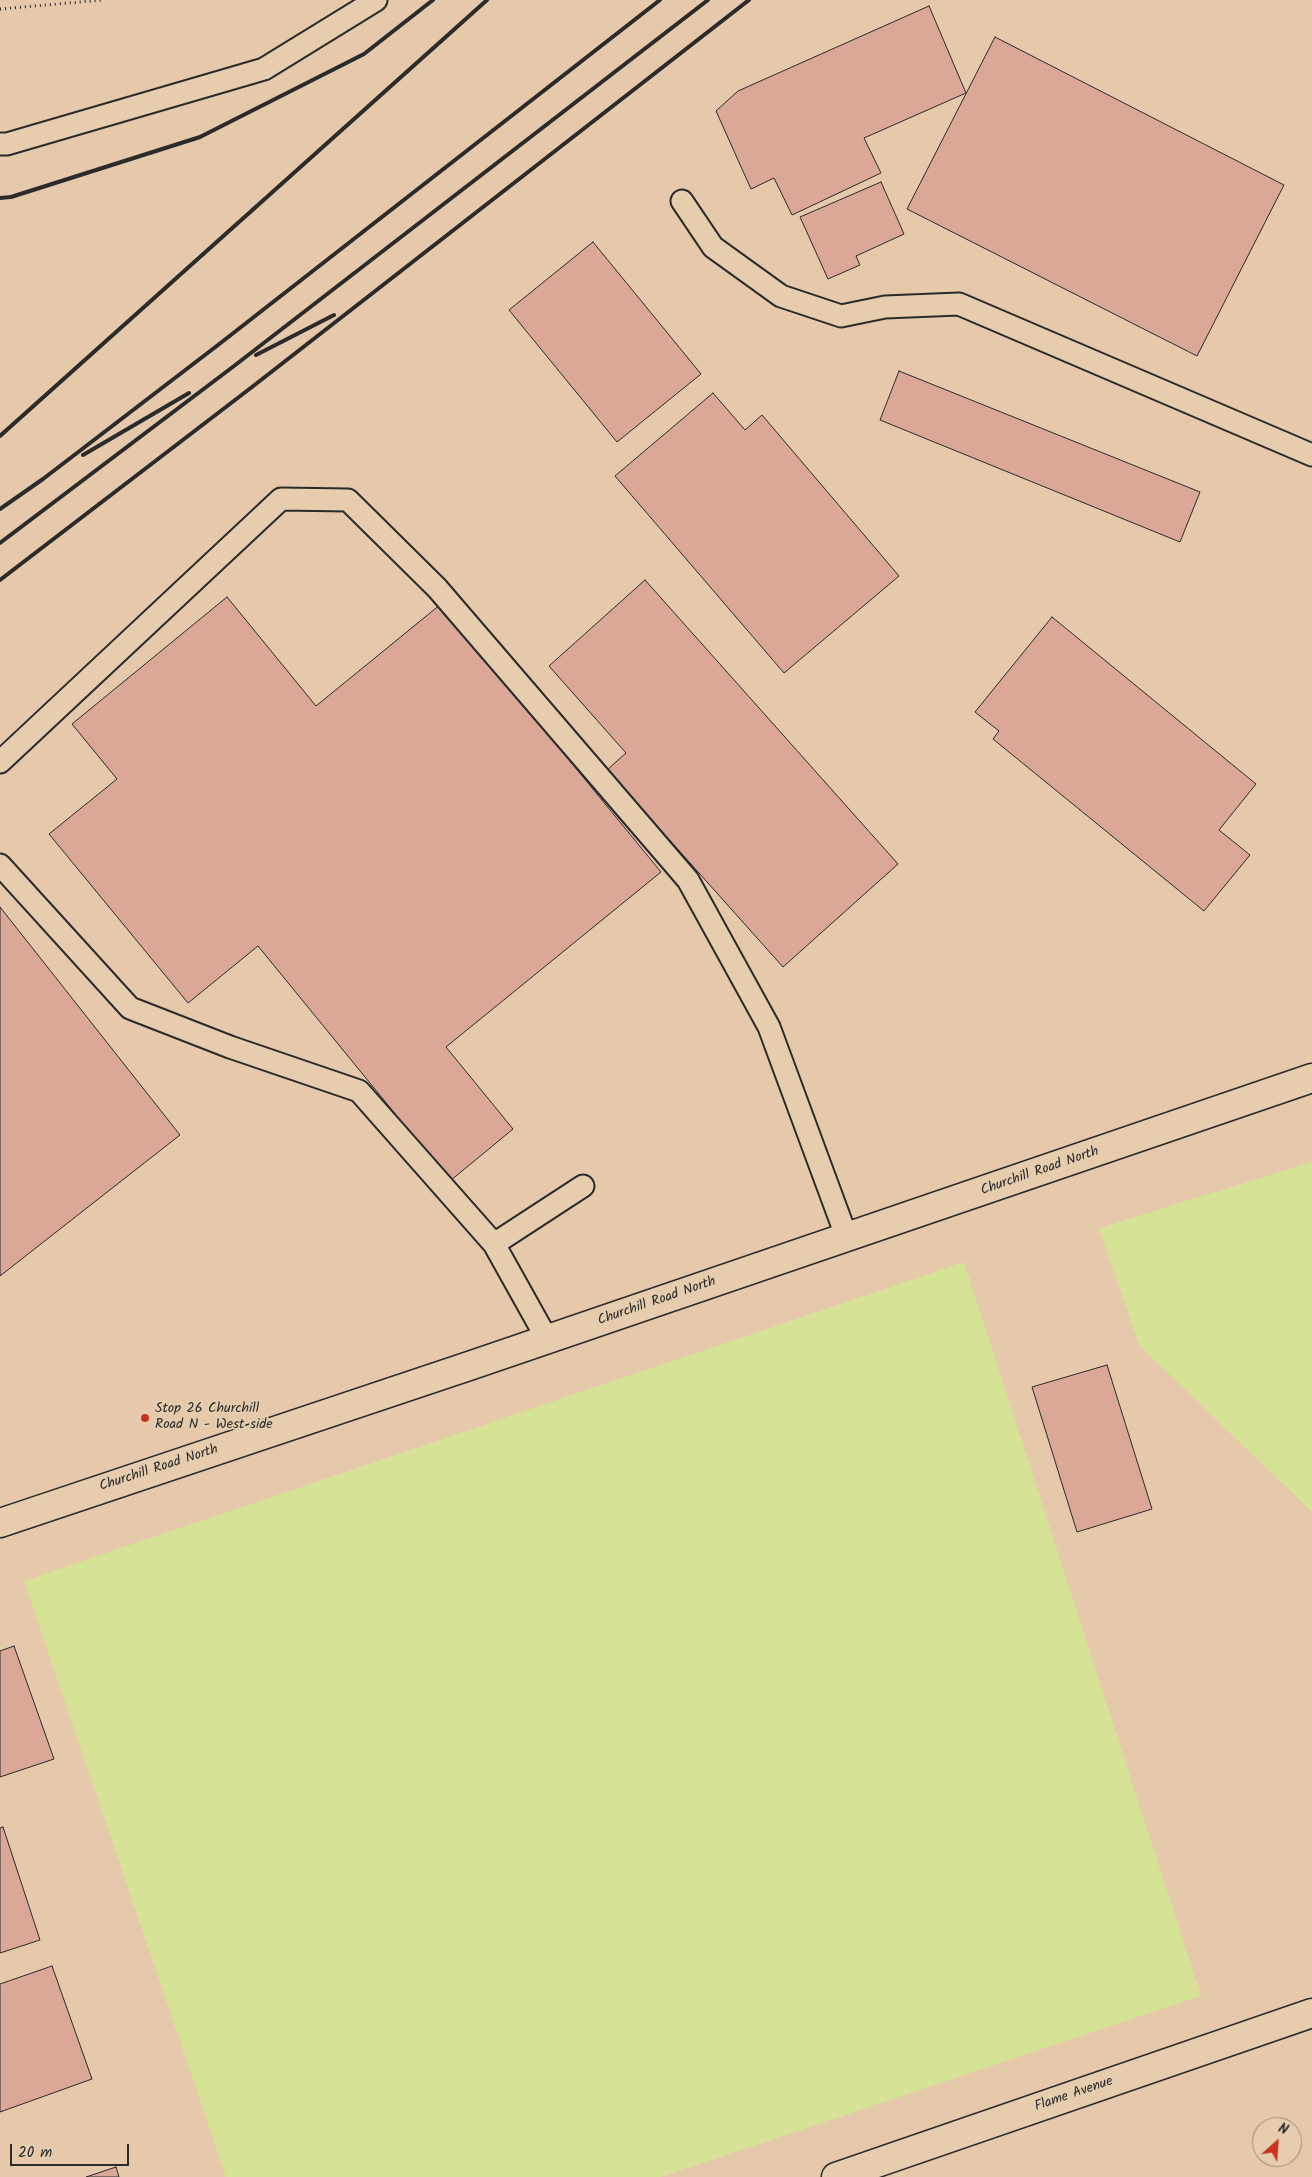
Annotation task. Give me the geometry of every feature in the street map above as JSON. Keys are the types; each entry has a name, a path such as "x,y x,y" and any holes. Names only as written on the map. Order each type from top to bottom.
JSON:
{"street":[{"name":"Churchill Road North","path":"0,1523 847,1238 1312,1078"},
{"name":"Flame Avenue","path":"836,2177 1312,2012"}],"lane":[{"path":"0,144 6,144 264,69 376,0"},
{"path":"682,201 713,247 781,296 841,316 885,307 959,304 1312,453"},
{"path":"0,762 281,499 348,500 437,588 688,880 769,1027 847,1238"},
{"path":"0,865 130,1008 230,1047 359,1091 494,1244 547,1339"},
{"path":"494,1244 583,1186"}],"path":[{"path":"0,9 103,0"}],"green space":[{"path":"1312,1162 1312,1512 1139,1345 1099,1228"},
{"path":"964,1262 1201,1996 660,2177 226,2177 24,1581"}],"building":[{"path":"929,6 966,93 864,138 881,173 792,215 774,178 751,189 716,111 738,91"},
{"path":"995,37 1284,185 1197,356 907,209"},
{"path":"881,182 904,234 856,256 860,265 828,279 800,217"},
{"path":"593,242 701,374 617,442 509,310"},
{"path":"899,371 1200,492 1180,542 880,420"},
{"path":"713,393 745,430 762,415 899,576 784,673 615,476"},
{"path":"645,580 898,864 783,967 607,770 626,753 549,666"},
{"path":"227,597 316,706 441,604 661,872 446,1047 513,1129 450,1181 258,946 188,1003 49,834 117,779 72,724"},
{"path":"1052,617 1256,784 1219,830 1250,855 1204,911 993,739 999,731 975,712"},
{"path":"0,907 180,1135 0,1276"},
{"path":"1107,1365 1152,1509 1077,1532 1032,1387"},
{"path":"14,1646 54,1759 0,1777 0,1651"},
{"path":"3,1827 40,1940 0,1953 0,1828"},
{"path":"52,1966 92,2079 0,2112 0,1984"},
{"path":"116,2167 119,2177 86,2177"}],"railway":[{"path":"0,198 11,197 200,137 364,54 433,0"},
{"path":"0,436 487,0"},
{"path":"0,509 43,479 218,345 660,0"},
{"path":"0,543 234,366 708,0"},
{"path":"0,580 252,387 749,0"},
{"path":"256,355 334,315"},
{"path":"83,455 189,393"}],"place":[{"name":"Stop 26 Churchill Road N - West side","path":"145,1418"}]}
